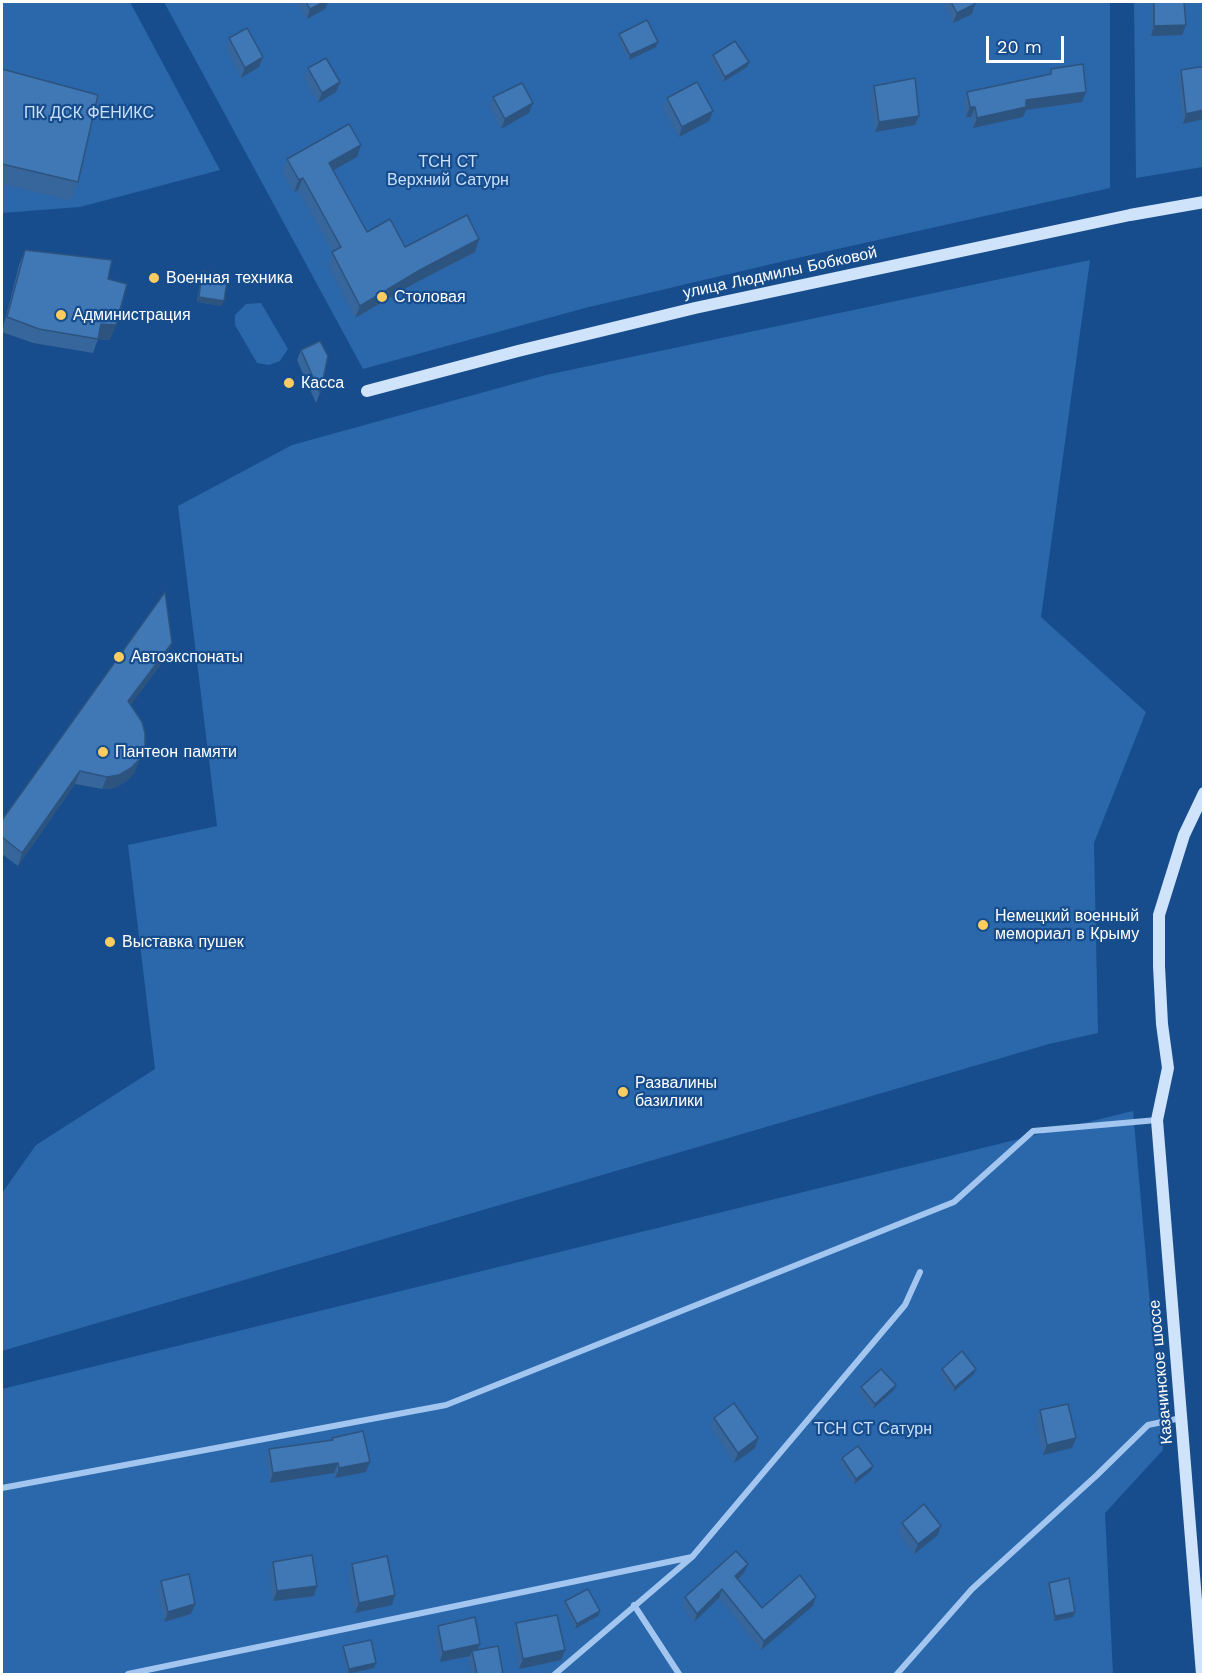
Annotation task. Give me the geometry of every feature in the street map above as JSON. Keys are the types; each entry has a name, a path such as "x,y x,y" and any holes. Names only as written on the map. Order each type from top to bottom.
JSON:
{"main road":[{"name":"улица Людмилы Бобковой","path":"367,391 695,308 1130,215 1203,202"},
{"name":"Казачинское шоссе","path":"1202,1674 1157,1120 1168,1068 1162,1024 1159,966 1160,915 1184,835 1203,793"}],"street":[{"path":"2,1488 446,1405 954,1202 1033,1131 1157,1120"},
{"path":"555,1674 692,1557 905,1305 920,1272"},
{"path":"897,1674 972,1589 1097,1475 1148,1425 1182,1418"},
{"path":"128,1674 692,1557"},
{"path":"634,1605 679,1674"}],"green space":[{"name":"ПК ДСК ФЕНИКС","path":"2,2 130,2 220,170 80,207 2,213"},
{"name":"ТСН СТ Верхний Сатурн","path":"164,2 1110,2 1110,188 585,308 363,369"},
{"path":"1134,2 1203,2 1203,167 1136,178"},
{"path":"1090,260 1041,617 1146,712 1094,843 1098,1033 1049,1044 2,1351 2,1193 36,1145 155,1069 128,845 217,826 178,506 292,445 546,375"},
{"path":"261,303 288,349 280,361 269,365 257,363 235,325 235,315 246,304"},
{"name":"ТСН СТ Сатурн","path":"1133,1111 1163,1450 1105,1513 1113,1674 2,1674 2,1389"}],"building":[{"path":"306,2 324,2 310,9"},
{"path":"951,2 974,2 975,4 957,13"},
{"path":"1154,2 1184,2 1186,25 1154,26"},
{"path":"647,20 658,42 630,55 619,34"},
{"path":"247,28 263,57 245,68 229,38"},
{"path":"735,41 749,62 725,77 713,55"},
{"path":"326,58 340,82 322,93 308,68"},
{"path":"1083,64 1086,92 1026,100 1026,107 977,118 975,107 970,107 967,92 1051,74 1051,69"},
{"path":"1203,67 1203,110 1186,114 1181,70"},
{"path":"2,69 98,95 78,182 2,164"},
{"path":"915,78 919,116 879,122 874,86"},
{"path":"697,82 713,111 682,127 667,98"},
{"path":"522,83 533,103 505,119 493,97"},
{"path":"349,124 361,145 329,163 367,232 390,219 405,247 467,215 479,239 420,270 360,306 332,252 341,247 303,178 299,180 287,159"},
{"name":"Администрация","path":"25,250 112,260 108,279 127,284 116,325 101,324 98,339 39,329 7,317"},
{"path":"202,271 228,275 224,301 199,297"},
{"path":"320,341 328,356 320,393 301,350"},
{"path":"165,592 172,643 128,701 142,722 145,733 145,746 140,759 119,775 107,777 80,771 22,853 2,837 2,820"},
{"path":"962,1351 976,1369 955,1387 942,1369"},
{"path":"881,1369 896,1385 875,1404 861,1387"},
{"path":"734,1403 758,1438 738,1453 714,1418"},
{"path":"1068,1404 1076,1438 1047,1445 1040,1410"},
{"path":"363,1431 370,1462 339,1468 338,1463 273,1473 269,1449 333,1440 332,1438"},
{"path":"858,1446 873,1466 856,1479 842,1458"},
{"path":"924,1504 941,1526 918,1544 902,1523"},
{"path":"736,1551 748,1564 735,1576 762,1608 800,1575 816,1597 764,1641 722,1589 697,1614 685,1597"},
{"path":"312,1555 317,1586 277,1591 273,1562"},
{"path":"387,1556 395,1595 359,1603 352,1564"},
{"path":"189,1574 195,1604 168,1612 161,1581"},
{"path":"1069,1578 1075,1612 1055,1616 1049,1583"},
{"path":"588,1589 600,1611 577,1624 565,1601"},
{"path":"557,1615 565,1650 523,1659 516,1623"},
{"path":"475,1617 480,1644 443,1652 438,1626"},
{"path":"371,1640 376,1663 349,1669 343,1646"},
{"path":"498,1646 503,1674 477,1674 472,1651"}],"place":[{"name":"Военная техника","path":"154,278"},
{"name":"Столовая","path":"382,297"},
{"name":"Администрация","path":"61,315"},
{"name":"Касса","path":"289,383"},
{"name":"Автоэкспонаты","path":"119,657"},
{"name":"Пантеон памяти","path":"103,752"},
{"name":"Немецкий военный мемориал в Крыму","path":"983,925"},
{"name":"Выставка пушек","path":"110,942"},
{"name":"Развалины базилики","path":"623,1092"}]}
